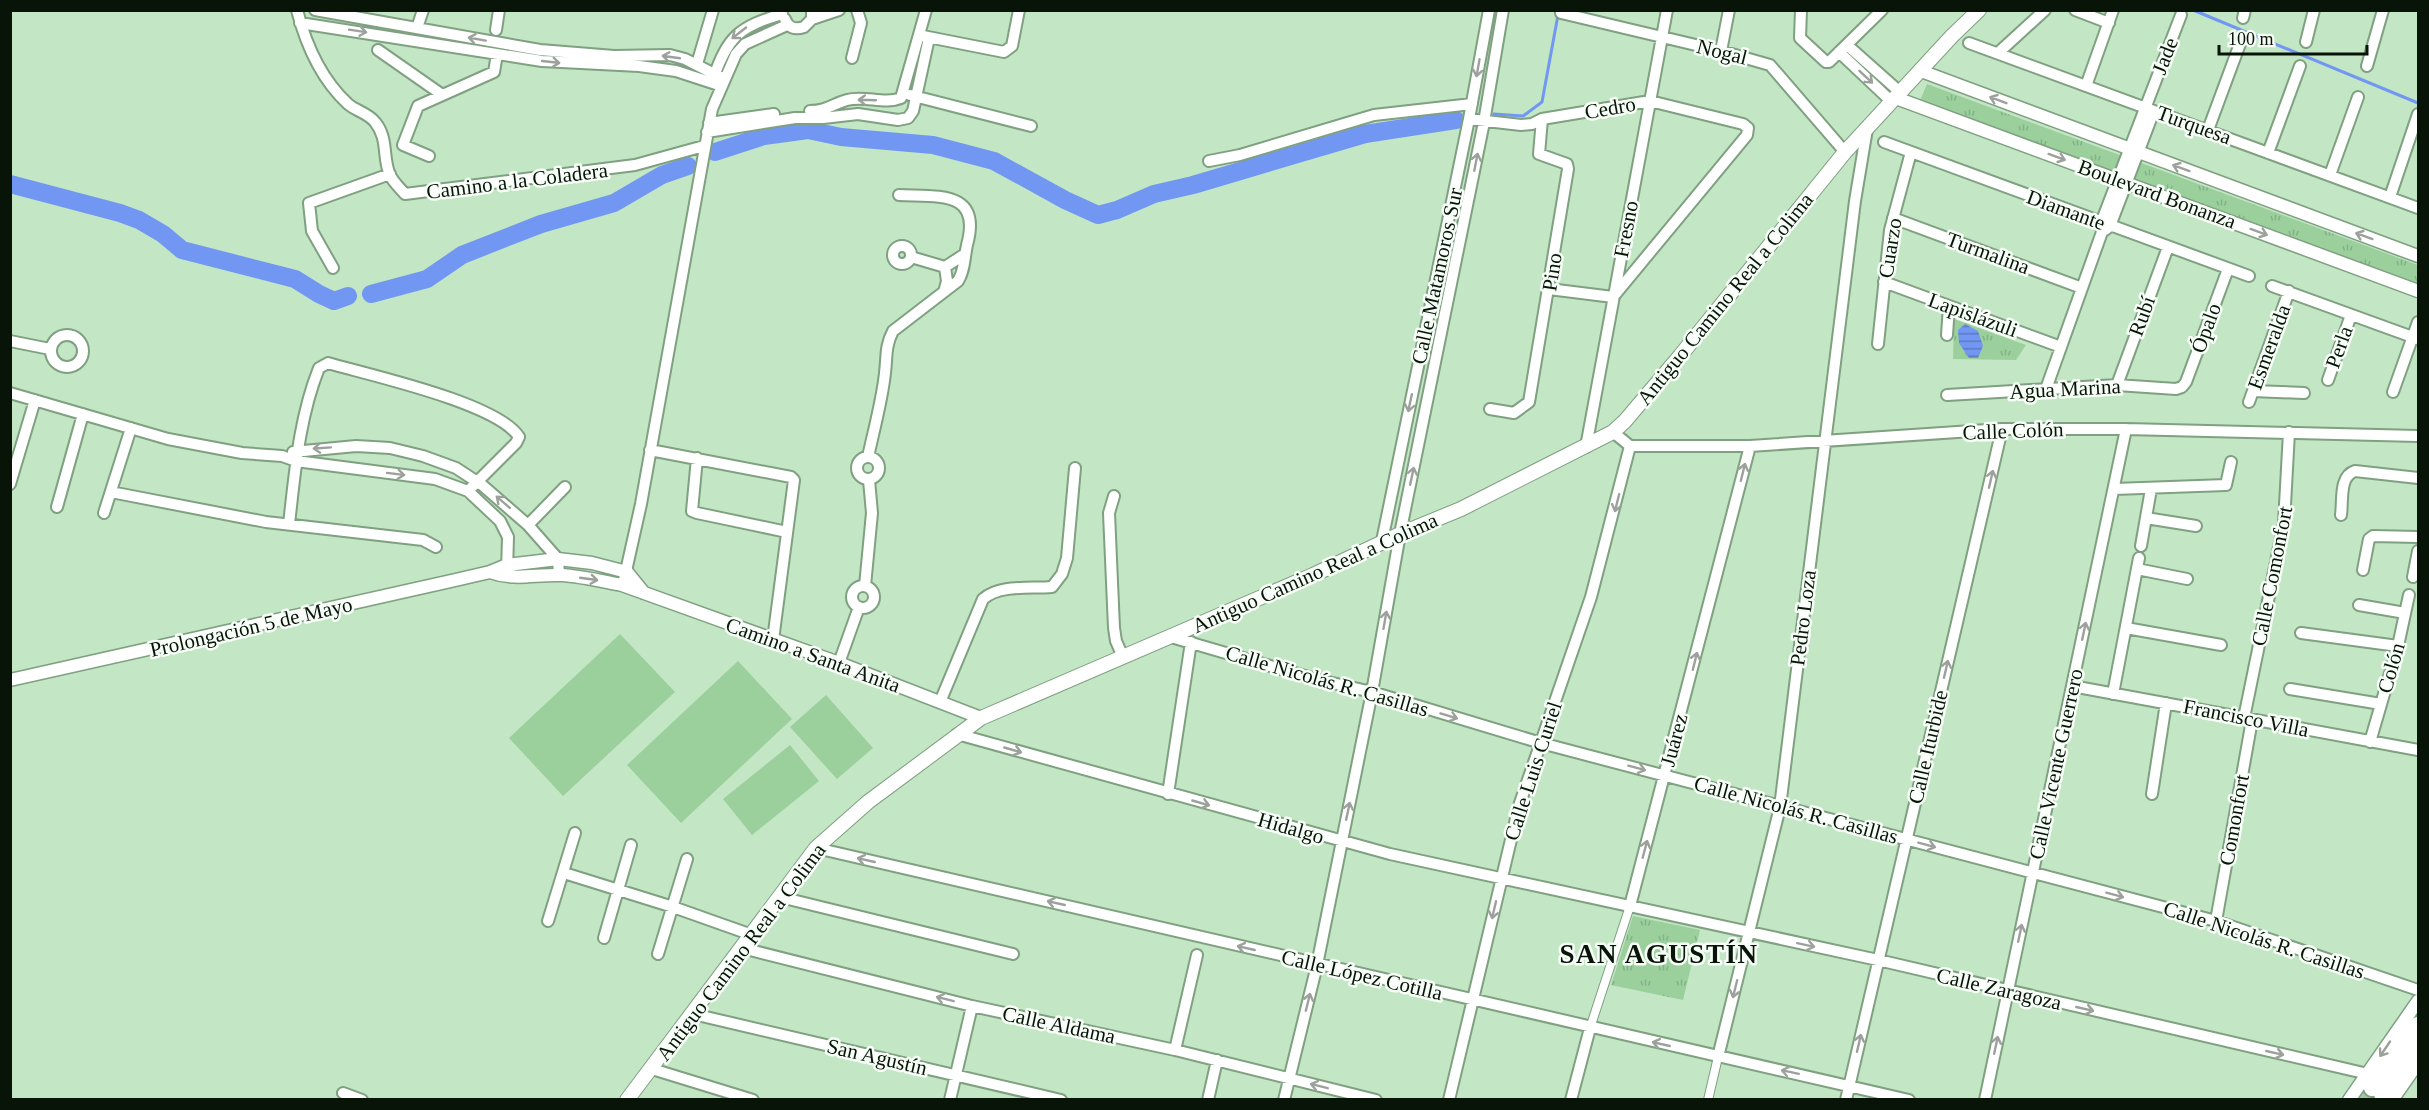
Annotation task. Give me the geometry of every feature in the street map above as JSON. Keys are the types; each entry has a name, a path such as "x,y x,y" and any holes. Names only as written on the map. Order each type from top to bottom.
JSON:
{"highway":[{"path":"2372,1090 2418,1025"},
{"path":"2372,1090 2418,1045"}],"main road":[{"name":"Antiguo Camino Real a Colima","path":"627,1100 816,848 868,802 957,734 981,718 1313,575 1382,541 1461,509 1613,432 1680,356 1845,152 1979,10"}],"street":[{"path":"297,10 316,62 332,87 350,105 368,115 380,131 384,140 390,174 309,203 312,231 333,268"},
{"path":"315,10 718,80"},
{"path":"405,39 423,10"},
{"path":"496,30 499,10"},
{"path":"697,64 713,10"},
{"path":"622,585 627,572 650,450 704,146 717,96 718,80 726,47 735,35 762,20 784,16 798,29 809,24 812,15 839,10"},
{"path":"852,58 861,23 857,10"},
{"path":"708,127 858,114 898,120 908,118 913,111 925,36 926,10"},
{"path":"925,36 1004,52 1012,45 1019,10"},
{"name":"Calle Matamoros Sur","path":"1382,541 1469,119 1489,10"},
{"name":"Calle Matamoros Sur","path":"1284,1100 1317,965 1372,692 1400,534 1484,122 1503,10"},
{"name":"Fresno","path":"1586,447 1667,10"},
{"path":"1721,51 1729,10"},
{"path":"1801,10 1800,38 1824,62 1829,62 1878,11"},
{"path":"1998,53 2045,10"},
{"path":"2074,10 2109,23"},
{"path":"2086,86 2113,10"},
{"path":"2306,42 2314,10"},
{"path":"2367,66 2383,10"},
{"name":"Nogal","path":"1561,13 1770,65 1845,152"},
{"name":"Jade","path":"2046,389 2104,227 2150,109 2181,15"},
{"path":"300,22 568,64 670,55 697,64 718,80"},
{"path":"708,127 788,111 823,111 847,100 893,101 901,98 925,36"},
{"path":"2208,130 2241,41"},
{"name":"Turquesa","path":"1969,43 2418,208"},
{"path":"1843,48 1896,97"},
{"path":"378,50 441,94"},
{"path":"429,156 405,147 404,143 418,106 494,72 497,54"},
{"path":"2268,153 2300,66"},
{"name":"Boulevard Bonanza","path":"1921,71 2418,256"},
{"path":"904,93 1031,126"},
{"name":"Boulevard Bonanza","path":"1896,97 2418,291"},
{"path":"2330,175 2358,97"},
{"name":"Cedro","path":"1469,119 1521,125 1532,124 1542,119 1650,101 1743,124 1748,128 1747,135 1613,297"},
{"path":"1209,161 1240,155 1374,115 1472,104"},
{"path":"2390,197 2418,114"},
{"name":"Pino","path":"1490,410 1514,413 1529,402 1568,169 1567,164 1562,161 1539,154 1542,119"},
{"name":"Pedro Loza","path":"1708,1100 1780,807 1855,201 1867,129"},
{"name":"Diamante","path":"1884,142 2104,227 2249,276"},
{"name":"Camino a la Coladera","path":"390,174 405,194 409,195 635,165 704,146"},
{"name":"Cuarzo","path":"1878,344 1893,219 1911,152"},
{"path":"868,457 885,373 888,339 892,331 958,281 963,273 970,233 971,218 967,208 947,198 899,195"},
{"name":"Turmalina","path":"1893,219 2082,288"},
{"name":"Rubí","path":"2117,385 2168,247"},
{"path":"911,257 945,267 965,254"},
{"path":"944,292 947,281 945,267"},
{"name":"Ópalo","path":"2182,387 2186,382 2228,269"},
{"name":"Lapislázuli","path":"1884,282 2061,347"},
{"path":"2272,286 2416,338"},
{"path":"1549,289 1613,297"},
{"name":"Esmeralda","path":"2249,402 2289,291"},
{"path":"1947,335 1949,306"},
{"name":"Perla","path":"2328,380 2351,315"},
{"path":"2393,392 2416,338 2418,322"},
{"path":"10,341 50,349"},
{"path":"289,524 304,418 319,368 328,363 458,401 488,414 515,432 519,437 516,443 468,491"},
{"path":"1416,377 1433,380"},
{"name":"Agua Marina","path":"1947,395 2117,385 2176,389 2182,387"},
{"path":"2253,391 2304,393"},
{"path":"10,393 168,439 242,453 282,456 356,446 390,448 423,456 456,468 478,482 528,525 558,559 559,575"},
{"path":"10,484 13,467 35,400"},
{"path":"57,507 83,414"},
{"path":"104,513 131,428"},
{"name":"Calle Colón","path":"1630,446 1750,446 2002,429 2126,429 2418,436"},
{"name":"Calle Iturbide","path":"1846,1100 2002,429"},
{"name":"Calle Vicente Guerrero","path":"1985,1100 2126,429"},
{"path":"1613,432 1630,446"},
{"name":"Calle Comonfort","path":"2248,719 2284,523 2289,432"},
{"name":"Calle Luis Curiel","path":"1449,1100 1519,806 1591,597 1630,446"},
{"name":"Juárez","path":"1589,1030 1630,906 1750,446"},
{"path":"650,450 791,477 795,484 773,640"},
{"path":"297,455 435,479 468,491 480,500 506,529 507,571"},
{"path":"868,457 876,460 880,469 876,476 869,480 861,477 857,469 860,461 868,457"},
{"path":"697,458 692,511 787,532"},
{"path":"2114,489 2226,484 2231,462"},
{"path":"940,702 983,599 990,592 1001,590 1052,587 1062,574 1067,558 1075,468"},
{"path":"2342,515 2344,478 2349,473 2355,471 2418,478"},
{"path":"839,663 860,608 867,607 873,601 873,593 865,586 872,513 869,480"},
{"path":"528,525 565,487"},
{"path":"2141,546 2151,489"},
{"path":"111,492 153,502 289,524 423,540 436,547"},
{"path":"1114,496 1109,513 1114,628 1116,641 1123,657"},
{"path":"2146,518 2196,526"},
{"path":"2363,570 2368,539 2373,536 2418,537"},
{"path":"2413,577 2418,551"},
{"name":"Prolongación 5 de Mayo","path":"507,571 558,559 592,563 627,572"},
{"path":"2113,694 2138,564 2187,579"},
{"name":"Prolongación 5 de Mayo","path":"10,680 490,572 559,575 622,585"},
{"path":"627,572 644,593"},
{"name":"Camino a Santa Anita","path":"622,585 839,663 981,718"},
{"name":"Colón","path":"2370,742 2398,646 2409,595"},
{"path":"2359,605 2405,613"},
{"path":"2126,628 2221,645"},
{"path":"2301,633 2398,646"},
{"name":"Calle Nicolás R. Casillas","path":"1171,637 1314,679 1372,692 1541,743 2216,921 2418,990"},
{"path":"1168,794 1191,642"},
{"name":"Francisco Villa","path":"2073,686 2418,750"},
{"path":"2290,689 2381,704"},
{"path":"2152,794 2166,703"},
{"name":"Comonfort","path":"2216,921 2248,719"},
{"name":"Hidalgo","path":"957,734 1341,842 1501,880 1630,906"},
{"path":"548,921 575,833"},
{"path":"604,938 631,845"},
{"name":"Calle López Cotilla","path":"816,848 1473,1000 1589,1030 1849,1085 1909,1100"},
{"path":"658,954 687,859"},
{"path":"564,873 674,907 752,935"},
{"path":"780,897 1013,954"},
{"name":"Calle Zaragoza","path":"1630,906 2008,991 2372,1090"},
{"name":"Calle Aldama","path":"742,948 972,1005 1217,1060 1376,1100"},
{"path":"1175,1050 1197,955"},
{"path":"2372,1090 2418,1001"},
{"path":"950,1100 972,1005"},
{"name":"San Agustín","path":"693,1014 1061,1100"},
{"path":"1571,1100 1589,1030"},
{"path":"1208,1100 1217,1060"},
{"path":"2349,1100 2372,1090 2418,1063"},
{"path":"652,1069 753,1100"},
{"path":"343,1093 362,1100"}],"green space":[{"path":"1927,84 2418,265 2418,288 1919,103"},
{"path":"1954,319 2026,345 2016,360 1953,359"},
{"path":"620,634 675,692 563,796 509,738"},
{"path":"738,661 792,719 681,823 627,765"},
{"path":"826,695 873,748 837,779 790,727"},
{"path":"790,745 819,781 752,835 723,799"},
{"path":"1633,916 1700,930 1683,1000 1611,985"}],"water":[{"path":"1965,324 1978,331 1983,346 1978,358 1969,358 1959,343 1958,330"}],"waterway":[{"path":"2193,10 2418,103"},
{"path":"1494,114 1523,116 1542,102 1558,15"},
{"path":"1456,120 1461,118"},
{"path":"715,152 764,136 808,130 841,137 933,145 994,161 1065,200 1098,215 1117,210 1154,194 1193,185 1365,134 1456,120"},
{"path":"371,294 427,279 462,255 541,224 614,203 662,175 688,166"},
{"path":"10,184 120,213 139,220 163,234 182,250 295,279 334,301 348,296"}],"tunnel":[{"path":"2363,1100 2372,1088"}],"district":[{"name":"SAN AGUSTÍN","path":"1659,954"}]}
